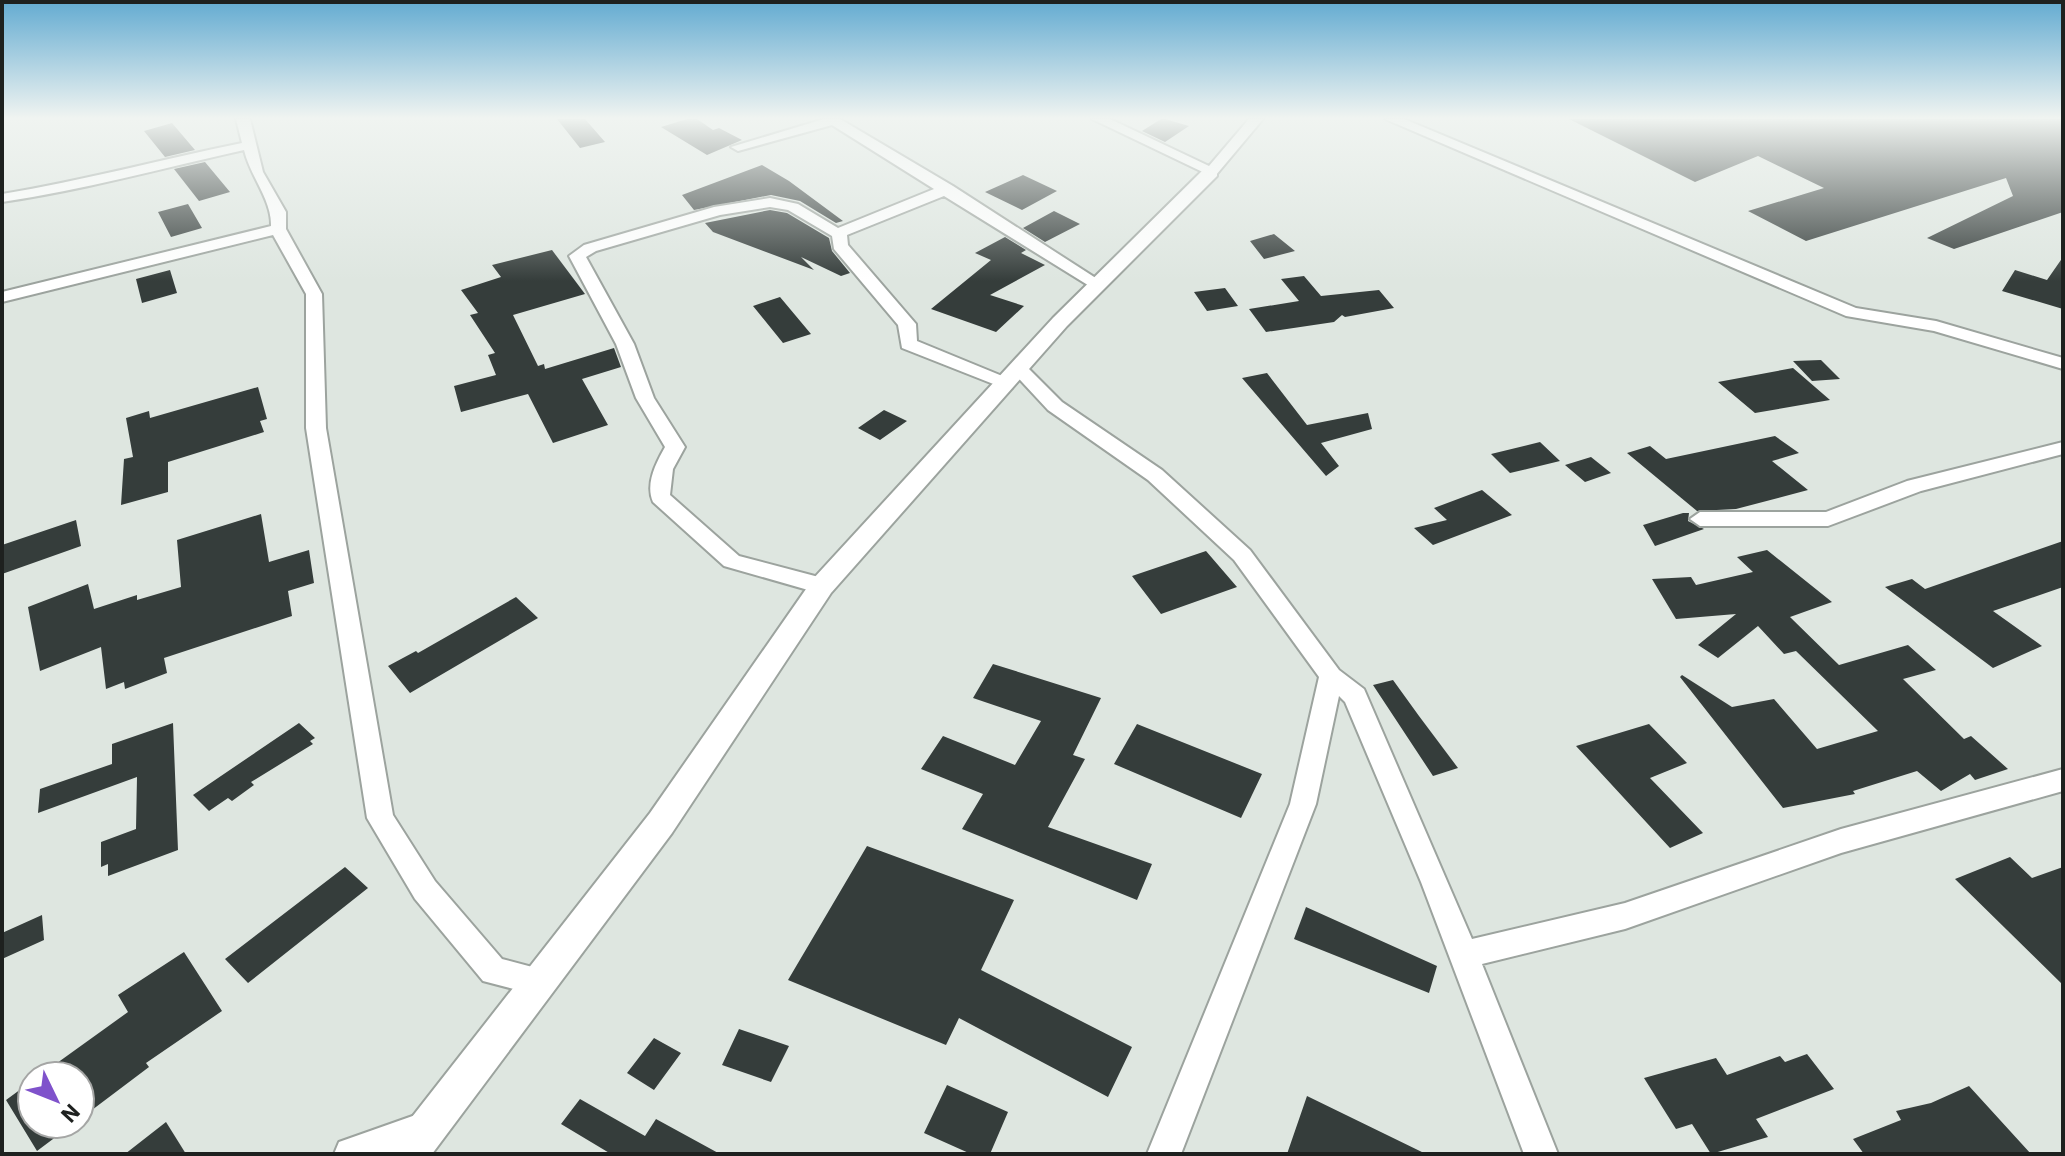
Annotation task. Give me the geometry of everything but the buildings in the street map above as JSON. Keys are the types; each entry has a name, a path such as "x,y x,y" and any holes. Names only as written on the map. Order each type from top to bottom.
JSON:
{"street":[{"path":"2,198 80,186 125,173"},
{"path":"257,173 279,212 278,229 314,294 316,428 380,818 425,890 493,971 540,982"},
{"path":"921,173 1097,284"},
{"path":"408,1154 661,823 822,586 1097,284 1210,173"},
{"path":"1521,173 1852,312 1936,326 2063,364"},
{"path":"822,586 732,561 660,497 663,469 675,447 645,398 625,344 577,256 590,248 710,212 772,202 788,204 827,231 839,233 948,189"},
{"path":"2,297 278,229"},
{"path":"839,233 840,246 907,324 908,344 1013,377 1155,475 1242,555 1331,676 1355,696 1435,882 1541,1154"},
{"path":"1700,519 1828,519 1914,486 2063,448"},
{"path":"1164,1154 1303,804 1331,676"},
{"path":"1462,955 1625,916 1841,841 2063,780"},
{"path":"351,1154 433,1125"}]}
